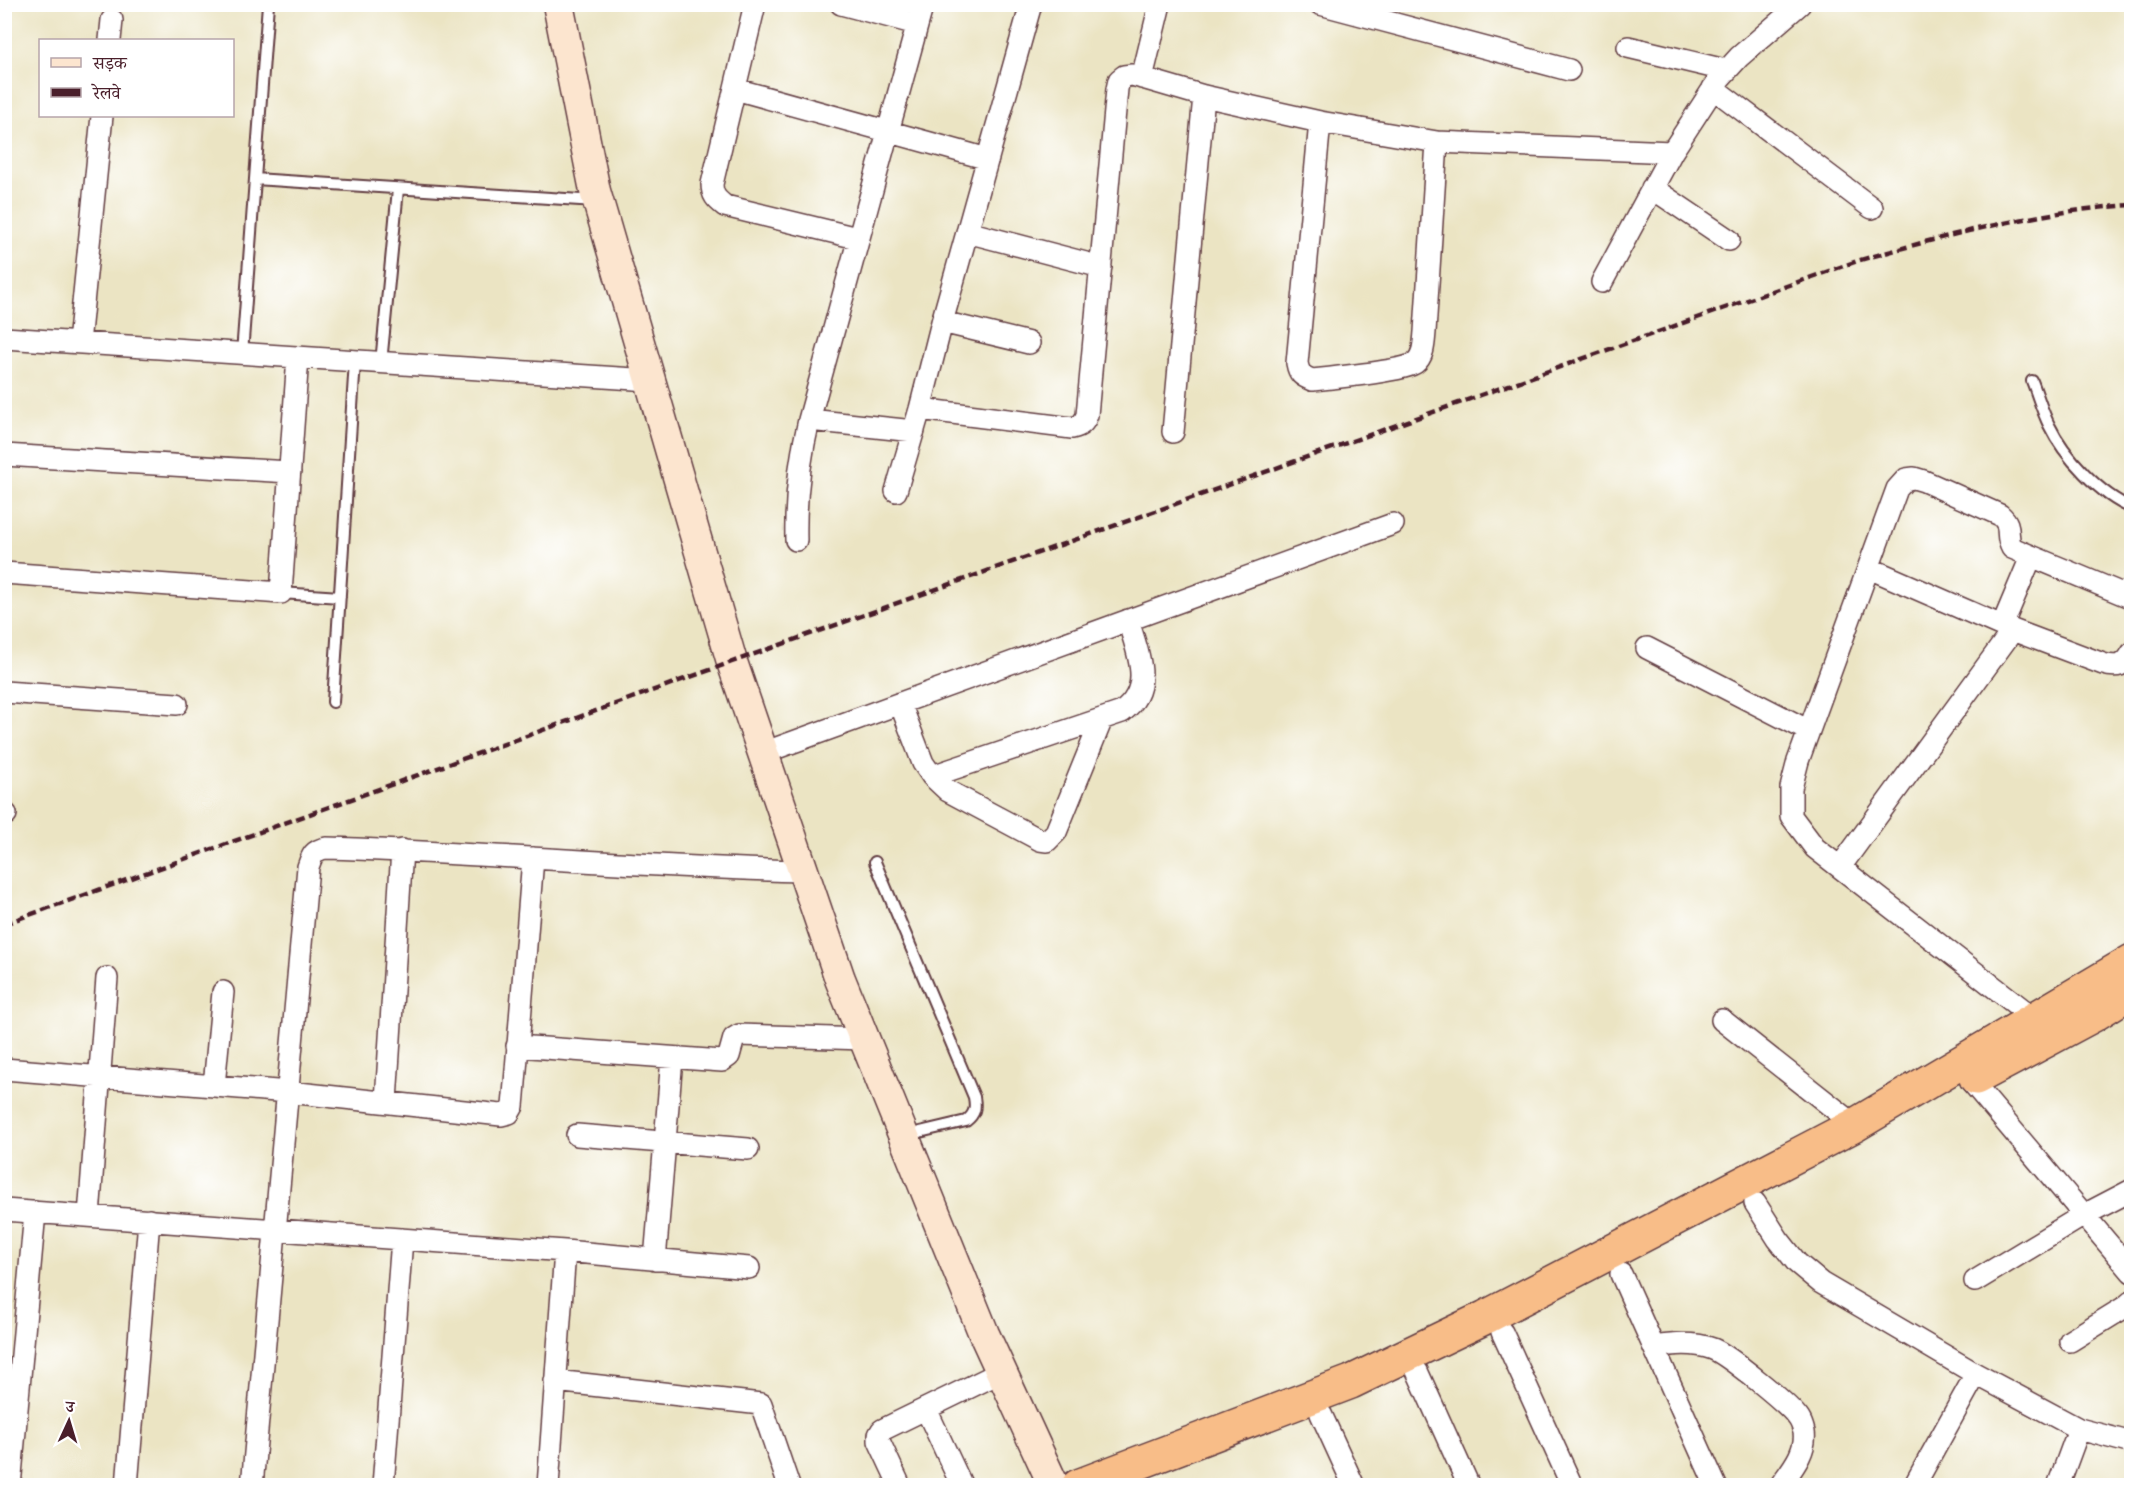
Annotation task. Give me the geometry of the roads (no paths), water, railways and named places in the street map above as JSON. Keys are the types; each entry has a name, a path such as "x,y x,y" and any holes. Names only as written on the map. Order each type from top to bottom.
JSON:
{"highway":[{"path":"1078,1485 1352,1382 1603,1258 1855,1125 2132,961"},
{"path":"1131,1485 1358,1400 1621,1274 1755,1203 2132,991"}],"main road":[{"path":"558,4 598,201 732,662 840,980 984,1334 1054,1485"}],"street":[{"path":"755,4 712,184 712,193 716,200 724,206 857,238"},
{"path":"796,540 795,506 799,465 808,420 920,14 841,4"},
{"path":"896,491 1032,4"},
{"path":"1142,78 1160,4"},
{"path":"1320,4 1569,70"},
{"path":"1602,282 1672,152 1725,70 1800,4"},
{"path":"1628,47 1725,70"},
{"path":"920,409 1072,428 1079,427 1084,422 1087,415 1117,89 1119,80 1124,76 1132,75 1204,96 1320,122 1437,142 1672,152"},
{"path":"1713,88 1872,208"},
{"path":"735,89 988,159"},
{"path":"1173,432 1204,96"},
{"path":"79,343 102,117"},
{"path":"1320,122 1297,363 1299,372 1312,380 1398,369 1414,364 1420,356 1424,345 1437,142"},
{"path":"1652,188 1729,240"},
{"path":"968,232 1101,267"},
{"path":"942,322 1029,343"},
{"path":"4,339 650,380"},
{"path":"4,573 281,593 298,357"},
{"path":"808,420 914,431"},
{"path":"4,455 290,472"},
{"path":"2035,1018 1815,848 1791,816 1791,788 1809,730 1898,489 1906,479 1914,478 2000,515 2007,521 2009,542 2012,548 2132,598"},
{"path":"763,753 1393,524"},
{"path":"1840,867 2007,628 2031,557"},
{"path":"1869,568 2007,628 2114,667 2121,666 2132,653"},
{"path":"932,776 1122,712 1132,705 1142,676 1128,620"},
{"path":"1647,648 1809,730"},
{"path":"4,692 177,704"},
{"path":"900,703 923,763 932,776 948,791 1040,840 1047,841 1052,839 1056,832 1102,719"},
{"path":"252,1485 308,867 312,856 318,849 402,850 693,869 803,871"},
{"path":"386,1101 402,850"},
{"path":"4,1069 289,1092 501,1115 509,1113 513,1106 533,858"},
{"path":"89,1216 107,978"},
{"path":"214,1086 223,992"},
{"path":"2091,1016 2132,1005"},
{"path":"1722,1020 1855,1125"},
{"path":"517,1046 722,1061 729,1056 734,1038 746,1034 864,1039"},
{"path":"655,1260 672,1058"},
{"path":"1971,1081 2132,1272"},
{"path":"576,1135 748,1149"},
{"path":"1975,1281 2084,1215 2132,1190"},
{"path":"1755,1203 1778,1239 1797,1263 1821,1283 1976,1374 2079,1429 2132,1443"},
{"path":"4,1210 565,1251 748,1268"},
{"path":"10,1485 35,1212"},
{"path":"127,1485 149,1220"},
{"path":"383,1485 402,1239"},
{"path":"548,1485 565,1251"},
{"path":"1621,1274 1716,1485"},
{"path":"2070,1341 2132,1301"},
{"path":"1502,1332 1572,1485"},
{"path":"1654,1347 1678,1344 1700,1345 1714,1349 1728,1357 1785,1404 1799,1419 1804,1431 1801,1454 1780,1485"},
{"path":"1417,1371 1469,1485"},
{"path":"900,1485 881,1447 879,1435 882,1430 1001,1372"},
{"path":"1914,1485 1976,1374"},
{"path":"555,1381 761,1404 789,1485"},
{"path":"926,1409 963,1485"},
{"path":"1321,1414 1354,1485"},
{"path":"2058,1485 2079,1429"}],"lane":[{"path":"242,354 268,4"},
{"path":"255,179 598,201"},
{"path":"381,363 398,189"},
{"path":"333,702 355,361"},
{"path":"2032,381 2050,427 2068,456 2098,487 2132,508"},
{"path":"281,593 340,597"},
{"path":"875,862 974,1097 976,1108 973,1116 966,1121 903,1136"}],"railway":[{"path":"4,924 1857,261 1959,233 2027,218 2132,205"}]}
